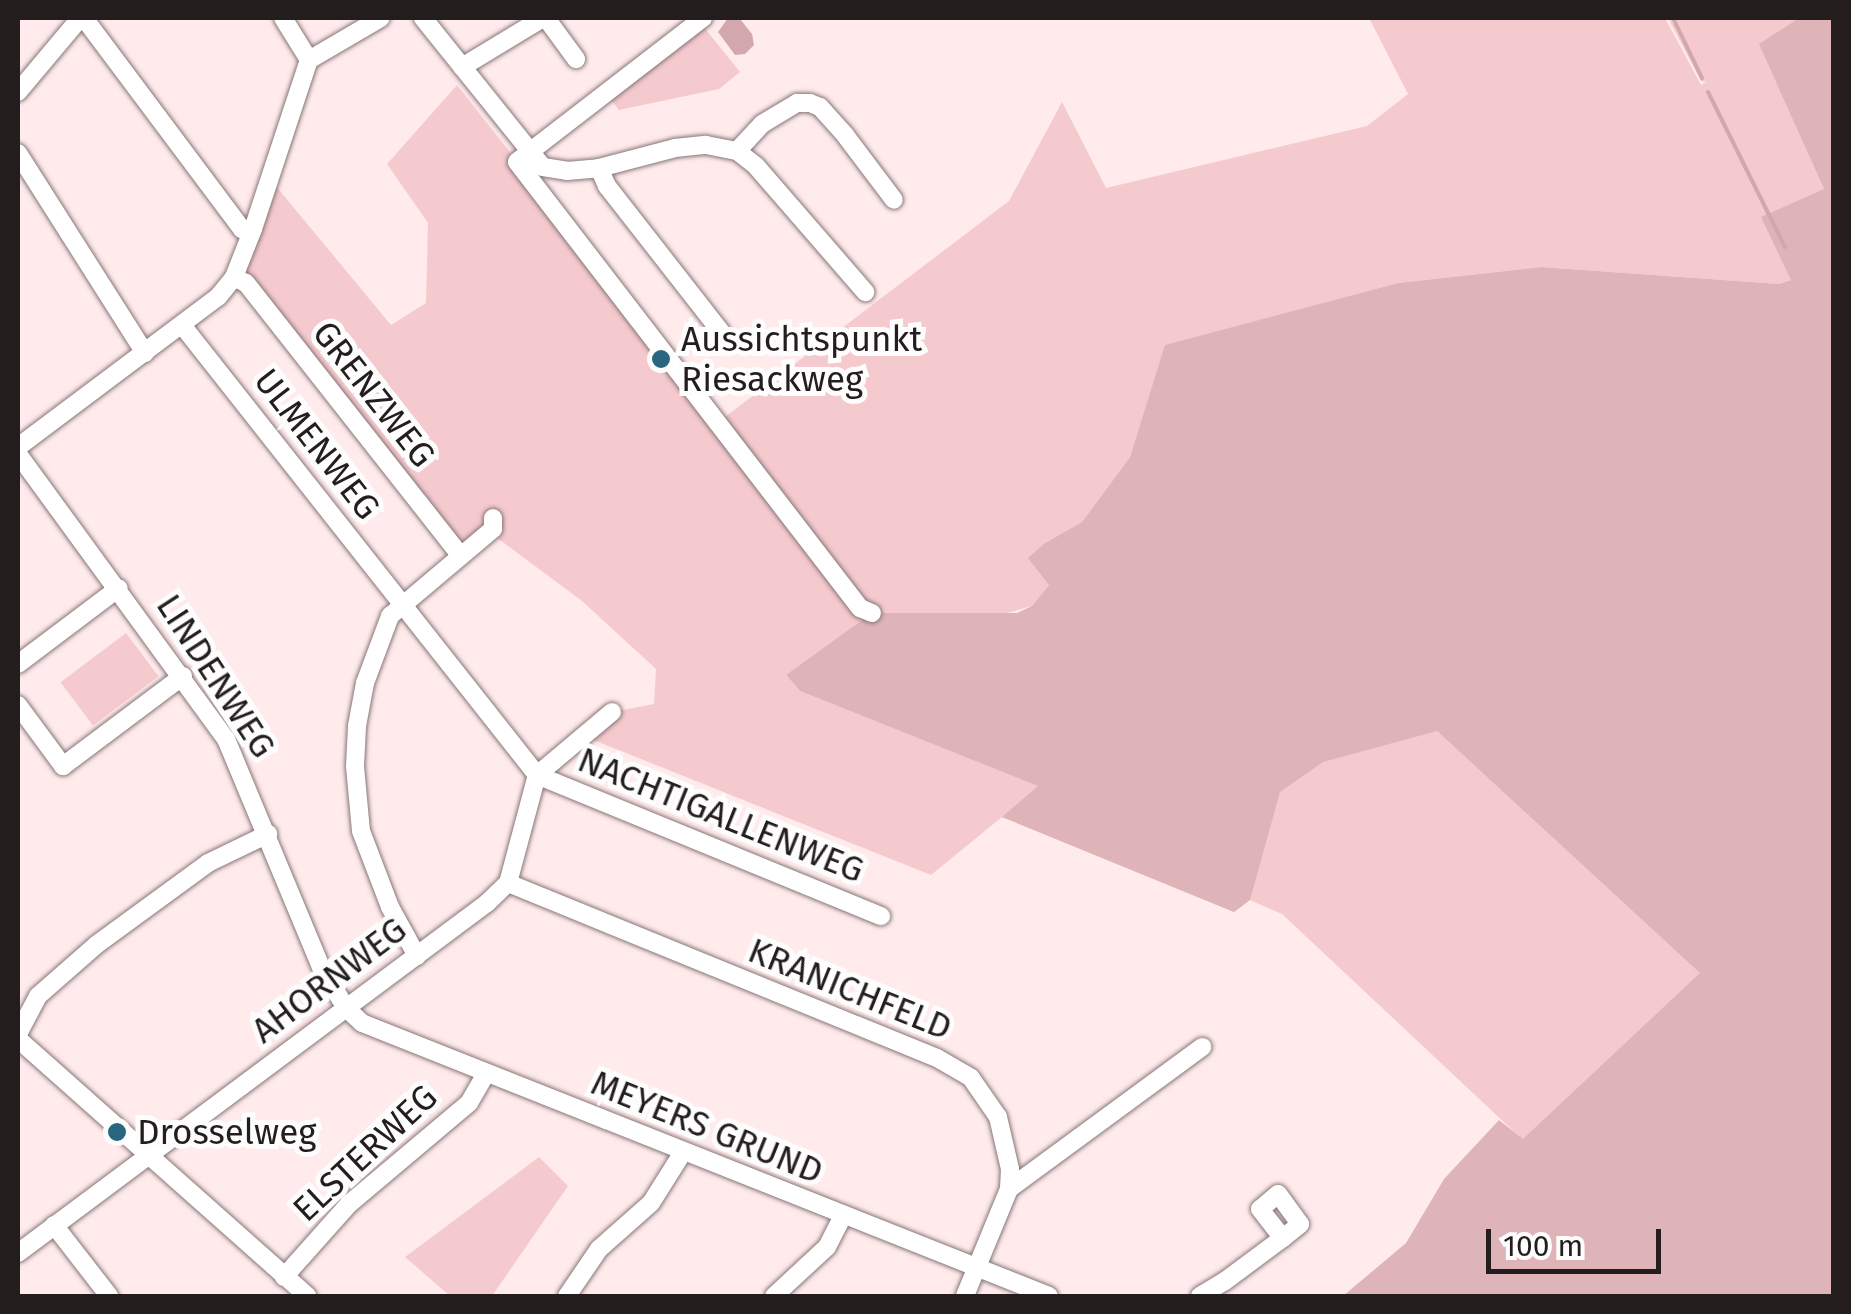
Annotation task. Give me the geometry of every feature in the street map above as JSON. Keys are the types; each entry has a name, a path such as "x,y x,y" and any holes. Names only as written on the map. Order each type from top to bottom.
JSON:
{"street":[{"path":"18,92 82,18 242,230 251,234"},
{"path":"283,18 309,60"},
{"path":"18,451 182,325 234,277 309,60 381,18"},
{"path":"423,18 527,152 543,167 567,171 598,168 675,148 706,146 737,151 756,166 865,292"},
{"path":"462,67 544,18 576,59"},
{"path":"703,18 518,162 720,420 860,608 872,613"},
{"path":"737,151 762,124 797,104 810,103 820,107 845,135 894,200"},
{"path":"18,153 145,352"},
{"path":"598,168 606,186 722,333"},
{"name":"GRENZWEG","path":"234,277 246,283 460,555"},
{"name":"ULMENWEG","path":"182,325 537,775"},
{"name":"LINDENWEG","path":"18,451 226,739 268,834 297,916 346,1008"},
{"path":"417,956 390,906 361,831 356,784 357,726 377,644 402,602 493,529 493,518"},
{"path":"18,664 118,588"},
{"path":"18,705 63,766 183,676"},
{"path":"508,884 537,775 612,712"},
{"name":"NACHTIGALLENWEG","path":"537,775 881,916"},
{"path":"268,834 208,863 96,945 38,996 18,1036 307,1296"},
{"name":"AHORNWEG","path":"18,1252 508,884"},
{"name":"KRANICHFELD","path":"508,884 971,1078 998,1116 1008,1151 1010,1189 965,1296"},
{"name":"MEYERS GRUND","path":"346,1008 362,1023 486,1074 1049,1296"},
{"path":"1010,1189 1202,1047"},
{"name":"ELSTERWEG","path":"284,1277 349,1204 468,1103 486,1074"},
{"path":"567,1296 599,1248 651,1202 683,1152"},
{"path":"774,1296 827,1246 843,1216"},
{"path":"54,1225 109,1296"},
{"path":"1200,1296 1283,1238"}],"shaded area":[{"path":"728,18 740,19 752,34 754,45 745,54 735,55 718,32"},
{"path":"1369,18 1665,18 1701,85 1706,82 1701,81 1668,18 1800,18 1760,44 1824,189 1791,280 1779,284 1541,267 1398,283 1166,345 1130,457 1082,522 1045,543 1049,585 1032,606 786,675 800,691 1039,786 1437,731 1701,973 1523,1140 1282,914 1250,900 1234,912 1002,817 931,875 581,735 612,712 654,704 656,669 582,601 489,532 460,555 234,277 270,179 391,325 426,303 428,223 387,164 457,85 721,420 1009,201 1062,102 1106,188 1367,126 1408,94"},
{"path":"1799,18 1833,18 1833,1296 1343,1296 1406,1243 1444,1179 1499,1120 1523,1139 1700,973 1437,731 1323,762 1280,792 1250,900 1234,912 1002,817 1038,786 800,691 786,675 872,613 1017,613 1032,606 1049,585 1028,558 1045,543 1082,522 1130,457 1165,345 1398,283 1541,267 1779,284 1791,280 1761,217 1824,189 1759,44"},
{"path":"699,21 740,72 719,89 619,110 605,92"},
{"path":"126,633 158,676 93,725 61,682"},
{"path":"539,1157 568,1186 492,1296 450,1296 405,1257"}],"waterway":[{"path":"1673,18 1702,78"},
{"path":"1708,92 1785,247"}],"place":[{"name":"Aussichtspunkt Riesackweg","path":"661,359"},
{"name":"Drosselweg","path":"117,1132"}]}
